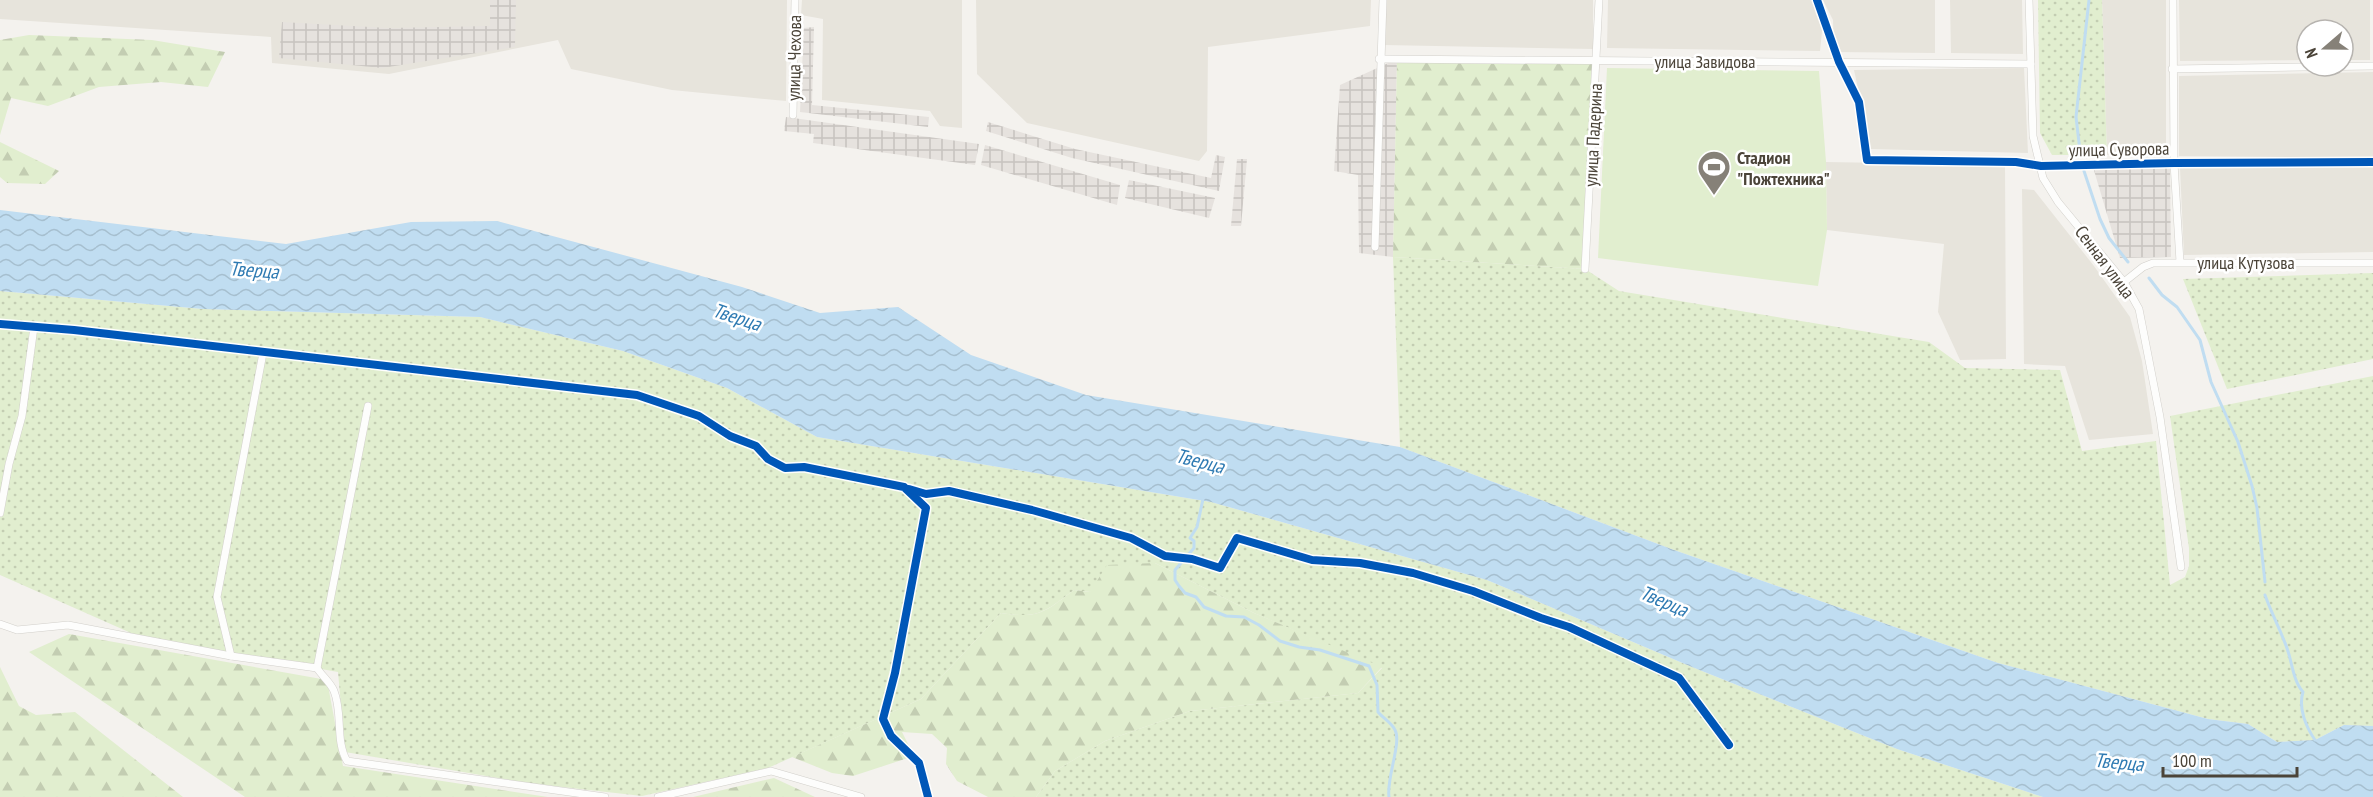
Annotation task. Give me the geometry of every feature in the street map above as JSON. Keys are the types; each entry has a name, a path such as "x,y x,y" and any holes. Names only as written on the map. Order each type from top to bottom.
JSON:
{"street":[{"name":"улица Чехова","path":"793,115 795,0"},
{"path":"1376,247 1379,59 1383,0"},
{"name":"улица Падерина","path":"1585,270 1598,61 1599,0"},
{"path":"1817,0 1839,62"},
{"name":"Сенная улица","path":"2029,0 2033,136 2043,178 2058,202 2124,282 2139,309 2160,417 2181,567"},
{"path":"2173,0 2174,163 2180,262"},
{"name":"улица Завидова","path":"1379,59 2031,64"},
{"name":"улица Суворова","path":"1839,62 1859,102 1867,160 2016,162 2041,166 2373,162"},
{"path":"2172,69 2373,66"},
{"name":"улица Кутузова","path":"2124,282 2143,267 2153,263 2373,263"},
{"path":"0,324 637,395 699,416 730,436 756,446 768,459 784,468 804,467 904,487 926,494 949,491 1032,510 1131,538 1165,556 1192,559 1220,568 1237,538 1312,560 1360,563 1403,571 1473,591 1569,627 1679,678 1729,745"},
{"path":"0,513 9,464 22,416 34,327"},
{"path":"231,656 217,597 263,353"},
{"path":"317,668 368,406"},
{"path":"904,487 926,508 895,673 883,719 891,736 919,763 928,797"},
{"path":"0,624 17,630 68,625 231,656 317,668 334,689 339,707 342,748 347,761 525,788 605,797"},
{"path":"658,797 771,771 861,797"}],"shaded area":[{"path":"0,0 787,0 786,101 672,90 571,69 558,40 389,74 272,63 271,37 0,19"},
{"path":"490,0 516,0 515,47 382,68 279,58 282,22 388,28 490,26"},
{"path":"802,0 962,0 962,128 940,126 930,111 822,100 823,19 801,15"},
{"path":"976,0 1371,0 1370,26 1208,47 1207,151 1199,161 1027,123 977,74"},
{"path":"1387,0 1593,0 1593,49 1384,45"},
{"path":"1608,0 1811,0 1823,22 1820,51 1607,48"},
{"path":"1823,0 1935,0 1935,53 1834,52 1833,20"},
{"path":"1950,0 2022,0 2023,54 1951,53"},
{"path":"2102,0 2166,0 2166,157 2107,155"},
{"path":"2179,0 2370,0 2370,60 2355,60 2355,18 2295,18 2295,60 2180,61"},
{"path":"814,27 812,105 929,117 928,127 800,112 804,28"},
{"path":"1397,59 1393,257 1359,253 1358,175 1334,171 1340,85"},
{"path":"2024,68 2028,153 1871,149 1854,70"},
{"path":"2355,72 2373,72 2373,158 2179,156 2179,76 2295,74 2295,78 2355,78"},
{"path":"786,117 979,144 975,165 813,143 814,134 784,131"},
{"path":"988,122 1075,149 1211,178 1216,155 1225,157 1219,191 1072,158 986,131"},
{"path":"985,145 1120,185 1117,205 981,165"},
{"path":"1237,159 1247,159 1241,226 1231,226"},
{"path":"1826,162 2005,165 2006,359 1960,360 1938,312 1944,244 1827,230"},
{"path":"2373,166 2373,252 2184,255 2180,168"},
{"path":"2093,167 2170,167 2171,257 2120,258"},
{"path":"1129,180 1215,198 1209,218 1125,198"},
{"path":"2022,189 2034,190 2094,266 2130,317 2142,361 2153,434 2089,440 2065,366 2024,364"}],"green space":[{"path":"2038,0 2102,0 2107,155 2052,155 2040,133"},
{"path":"29,35 152,40 225,52 208,87 161,82 99,87 48,106 11,98 0,135 0,40"},
{"path":"1397,59 1597,61 1585,269 1393,257"},
{"name":"Стадион \"Пожтехника\"","path":"1607,68 1819,71 1826,162 1827,230 1818,286 1598,258"},
{"path":"0,142 59,171 45,184 7,183 0,177"},
{"path":"1393,257 1585,269 1619,291 1929,342 1965,368 2060,370 2082,451 2156,441 2170,585 2185,577 2189,566 2189,548 2170,416 2373,376 2373,726 2344,725 2315,740 2277,742 2248,724 2208,719 1998,663 1674,550 1400,447"},
{"path":"2373,273 2373,359 2227,389 2183,279"},
{"path":"0,291 203,309 480,317 623,351 727,388 817,437 1211,502 1487,580 1692,667 1897,749 2043,797 1036,797 1055,771 1105,741 1190,711 1358,693 1382,668 1254,613 1155,563 1090,592 1074,590 1056,604 1040,612 1024,615 1001,613 921,699 768,768 642,796 527,783 345,752 338,672 140,637 0,575"},
{"path":"1155,563 1254,613 1382,667 1358,693 1190,711 1105,741 1055,771 1036,797 988,797 957,781 946,764 947,748 932,734 902,732 914,756 853,776 832,773 792,757 921,699 1001,613 1033,614 1048,609 1074,590 1090,592 1107,565"},
{"path":"69,634 327,680 343,766 548,797 245,797 29,652"},
{"path":"0,667 19,706 36,715 75,712 183,797 0,797"},
{"path":"774,778 815,797 693,797"}],"water":[{"name":"Тверца","path":"0,210 286,244 411,222 497,221 742,287 820,313 898,307 971,355 1086,395 1400,447 1674,550 1998,663 2208,719 2248,724 2277,742 2315,740 2344,725 2373,726 2373,797 2043,797 1897,749 1692,667 1487,580 1211,502 817,437 727,388 623,351 480,317 203,309 0,291"}],"waterway":[{"path":"2080,151 2076,117 2089,0"},
{"path":"2084,171 2109,238 2128,262"},
{"path":"2149,278 2162,295 2177,307 2200,340 2211,382 2238,442 2252,486 2257,508 2265,582"},
{"path":"1203,499 1197,527 1190,538 1194,541 1194,548 1175,570 1175,580 1185,593 1196,597 1204,607 1226,616 1244,617 1280,641 1320,650 1369,666 1377,685 1378,712 1392,725 1397,736 1389,797"},
{"path":"2265,595 2287,649 2299,687 2303,692 2304,717 2315,740"}],"cycle path":[{"path":"1817,0 1839,62 1859,102 1867,160 2016,162 2041,166 2373,162"},
{"path":"0,324 74,330 637,395 699,416 730,436 756,446 768,459 785,468 804,467 904,487 926,508 895,673 883,719 891,736 919,763 928,797"},
{"path":"909,489 926,494 949,491 1032,510 1131,538 1165,556 1192,559 1220,568 1237,538 1312,560 1360,563 1413,573 1473,591 1569,627 1679,678 1729,745"}],"place":[{"name":"Стадион \"Пожтехника\"","path":"1714,196"}]}
